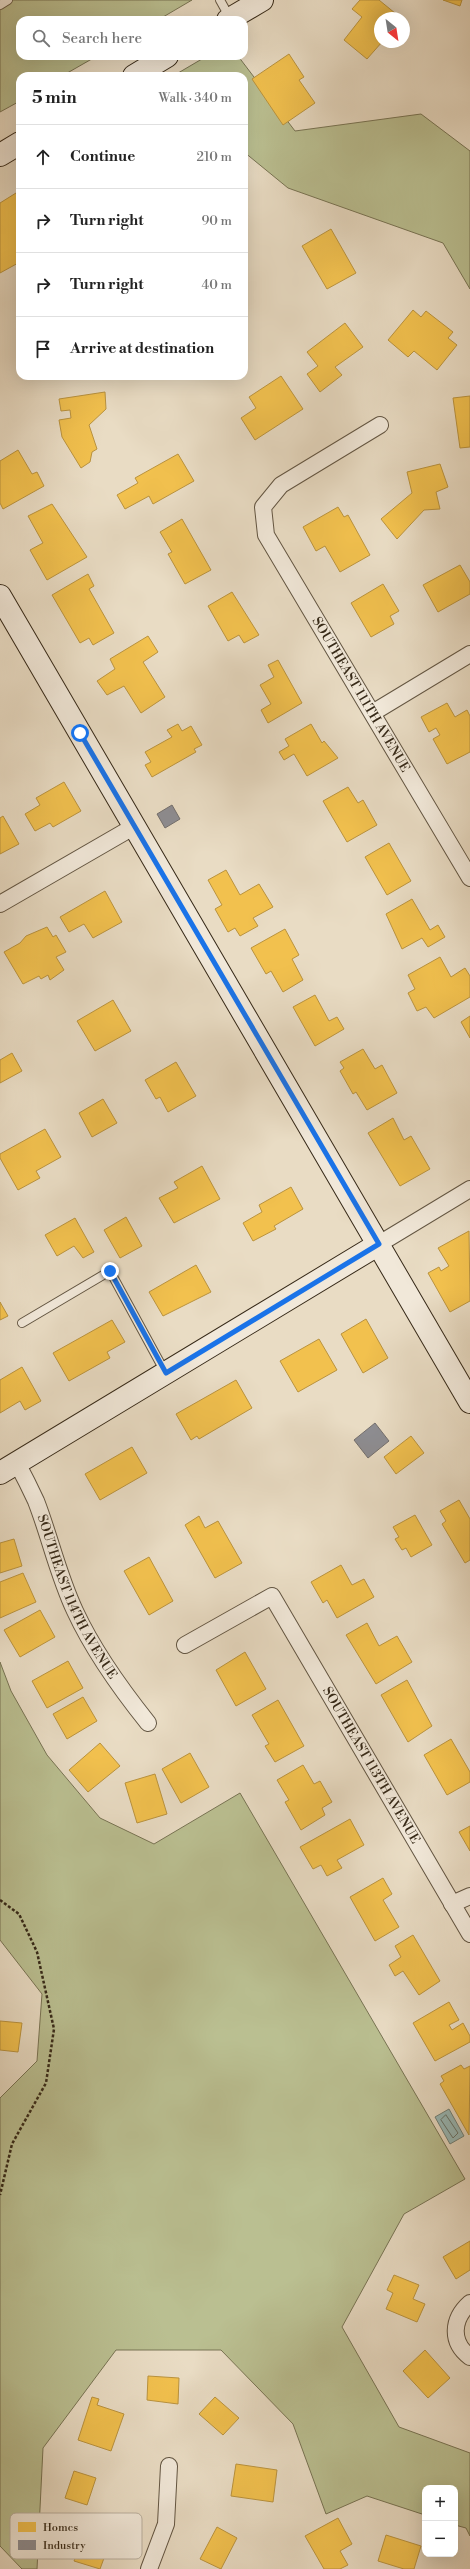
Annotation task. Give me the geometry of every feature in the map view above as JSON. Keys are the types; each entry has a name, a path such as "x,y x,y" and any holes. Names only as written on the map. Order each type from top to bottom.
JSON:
{"main road":[{"path":"234,16 262,0"},
{"path":"141,72 160,60"},
{"path":"0,155 16,145"},
{"path":"1,598 470,1402"},
{"path":"9,1468 379,1244"}],"street":[{"name":"SOUTHEAST 111TH AVENUE","path":"380,425 281,485 263,507 266,535 374,712 470,878"},
{"path":"374,712 470,654"},
{"path":"0,904 135,826"},
{"path":"379,1244 470,1189"},
{"name":"SOUTHEAST 114TH AVENUE","path":"9,1468 36,1502 54,1561 75,1611 97,1653 120,1688 148,1723"},
{"name":"SOUTHEAST 113TH AVENUE","path":"185,1645 272,1596 470,1934"},
{"path":"452,1904 470,1896"},
{"path":"470,2303 460,2312 455,2324 456,2337 461,2350 470,2357"},
{"path":"149,2569 166,2524 169,2466"}],"lane":[{"path":"0,5 8,0"},
{"path":"220,0 228,16"},
{"path":"22,1323 110,1271 166,1373"}],"path":[{"path":"0,1900 19,1914 32,1941 42,1972 54,2029 46,2083 12,2144 0,2195"}],"green space":[{"path":"0,0 192,0 165,16 16,16 16,60 90,60 69,72 16,72 16,103 0,112"},
{"path":"200,60 241,60 295,131 421,114 470,151 470,289 443,243 288,188 248,155 248,72 180,72"},
{"path":"0,1662 11,1691 47,1755 100,1818 154,1844 240,1793 465,2179 404,2214 342,2327 399,2427 470,2453 470,2536 466,2528 458,2526 458,2485 422,2485 422,2514 367,2496 326,2514 293,2424 221,2350 116,2350 43,2448 40,2513 10,2513 10,2556 0,2546 0,2098 37,2061 42,1994 0,1940"},
{"path":"12,2559 37,2559 37,2569 22,2569"}],"water":[{"path":"449,2109 464,2136 450,2144 435,2117"}],"building: Homes":[{"path":"360,0 379,0 394,12 374,12 374,48 377,48 367,59 344,40 362,17 352,9"},
{"path":"443,0 462,0 460,6"},
{"path":"289,54 304,77 299,80 315,103 283,125 252,79"},
{"path":"16,193 16,264 0,273 0,203"},
{"path":"331,229 356,273 327,289 302,246"},
{"path":"413,310 421,317 426,311 453,332 448,338 457,345 437,370 414,351 408,357 388,340"},
{"path":"345,323 363,347 335,367 342,375 320,392 307,374 318,366 307,352"},
{"path":"281,376 303,409 255,440 241,418 256,408 249,397"},
{"path":"105,392 106,409 89,425 97,449 92,452 90,462 81,468 62,437 59,420 71,418 70,410 61,411 59,399"},
{"path":"470,396 470,447 460,448 453,398"},
{"path":"18,450 32,474 37,472 44,486 3,509 0,503 0,461"},
{"path":"178,454 194,481 153,504 149,496 125,509 117,495 138,483 135,478"},
{"path":"440,464 448,487 436,492 440,509 424,510 397,539 381,519 412,493 407,472"},
{"path":"52,504 87,557 47,580 30,550 43,543 28,516"},
{"path":"338,507 344,517 348,515 370,555 340,572 325,546 316,551 303,527"},
{"path":"182,519 211,570 185,584 168,554 172,552 160,532"},
{"path":"460,565 470,582 470,594 438,612 423,585"},
{"path":"88,574 94,586 89,589 114,633 93,645 89,638 80,643 52,595"},
{"path":"383,584 399,611 390,616 394,624 371,637 351,603"},
{"path":"232,592 259,635 244,643 239,635 228,641 208,606"},
{"path":"148,636 158,652 143,662 165,697 141,713 124,686 107,695 97,681 115,669 110,659"},
{"path":"278,660 302,703 268,723 261,710 271,704 260,685 274,677 268,665"},
{"path":"447,703 455,717 467,710 470,716 470,752 447,764 433,739 440,735 436,728 429,732 421,717"},
{"path":"178,724 182,731 191,726 202,745 194,749 196,752 152,777 145,765 151,762 145,752 172,737 167,730"},
{"path":"311,724 322,743 324,741 338,758 307,776 294,754 284,760 279,752 289,746 285,739"},
{"path":"64,782 81,811 53,827 50,823 35,831 25,814 40,805 36,798"},
{"path":"348,787 358,803 363,800 377,825 347,842 323,801"},
{"path":"3,816 19,844 0,854 0,818"},
{"path":"389,843 411,881 387,895 365,857"},
{"path":"226,870 240,895 259,884 273,907 253,918 258,926 240,936 235,928 228,932 215,909 222,905 208,880"},
{"path":"105,891 122,922 93,938 84,924 69,932 60,917"},
{"path":"412,899 430,930 438,925 445,937 428,947 422,938 402,949 386,914"},
{"path":"47,927 53,937 56,935 66,952 56,957 64,970 50,980 48,975 41,979 39,976 23,984 4,952 20,943 26,936"},
{"path":"285,929 299,955 292,959 303,980 283,992 271,971 266,974 251,948"},
{"path":"440,957 451,977 465,968 470,976 470,997 434,1018 426,1007 417,1011 408,993 415,989 408,975"},
{"path":"315,995 329,1021 337,1017 344,1029 315,1046 293,1007"},
{"path":"113,1000 131,1031 95,1051 77,1021"},
{"path":"470,1016 470,1038 461,1022"},
{"path":"363,1049 375,1069 382,1065 397,1093 367,1110 356,1092 353,1094 340,1071 344,1068 340,1062"},
{"path":"12,1053 22,1071 0,1083 0,1060"},
{"path":"176,1062 196,1096 168,1112 160,1097 156,1099 145,1080"},
{"path":"103,1099 117,1123 92,1137 79,1113"},
{"path":"393,1118 404,1140 411,1136 430,1169 400,1186 368,1133"},
{"path":"45,1129 61,1157 36,1171 40,1178 18,1190 0,1158 0,1154"},
{"path":"202,1166 220,1199 174,1223 159,1198 178,1188 174,1182"},
{"path":"291,1187 303,1209 274,1226 276,1229 253,1241 243,1223 262,1212 259,1205"},
{"path":"126,1217 142,1246 120,1258 104,1230"},
{"path":"75,1218 94,1252 83,1258 74,1246 57,1256 45,1235"},
{"path":"469,1231 470,1301 450,1312 428,1273 439,1267 441,1271 449,1266 438,1248"},
{"path":"196,1265 211,1292 163,1316 149,1292"},
{"path":"0,1302 8,1316 0,1320"},
{"path":"366,1319 388,1358 363,1373 341,1334"},
{"path":"112,1320 125,1342 107,1352 110,1358 69,1381 53,1353"},
{"path":"319,1339 337,1370 298,1392 280,1361"},
{"path":"22,1367 41,1401 25,1410 20,1401 0,1413 0,1380"},
{"path":"236,1380 252,1408 199,1439 197,1436 191,1440 176,1414"},
{"path":"411,1436 424,1453 396,1474 384,1457"},
{"path":"132,1447 147,1473 100,1500 85,1474"},
{"path":"459,1500 470,1519 470,1560 465,1563 442,1524 446,1521 440,1511"},
{"path":"415,1515 432,1545 411,1557 406,1548 402,1550 395,1539 399,1537 393,1527"},
{"path":"199,1516 205,1528 218,1521 242,1563 215,1578 185,1525"},
{"path":"14,1539 22,1566 0,1573 0,1543"},
{"path":"149,1557 173,1601 149,1615 124,1571"},
{"path":"341,1565 352,1585 364,1579 374,1597 337,1618 327,1600 323,1603 311,1582"},
{"path":"23,1573 36,1602 0,1618 0,1582"},
{"path":"40,1610 55,1637 20,1657 4,1630"},
{"path":"367,1623 379,1646 397,1636 412,1662 376,1684 346,1635"},
{"path":"245,1652 266,1689 236,1706 216,1670"},
{"path":"68,1661 83,1688 47,1708 32,1681"},
{"path":"407,1680 432,1726 408,1742 381,1695"},
{"path":"83,1697 97,1721 67,1739 53,1714"},
{"path":"278,1700 304,1746 275,1762 265,1746 269,1744 252,1715"},
{"path":"451,1739 470,1772 470,1782 447,1795 424,1755"},
{"path":"100,1743 120,1766 88,1792 69,1770"},
{"path":"190,1753 209,1787 181,1803 162,1769"},
{"path":"303,1765 314,1784 320,1781 332,1802 322,1808 325,1815 301,1830 285,1802 289,1800 277,1780"},
{"path":"155,1774 167,1814 137,1823 125,1783"},
{"path":"350,1819 364,1845 337,1860 342,1868 327,1876 321,1865 313,1869 300,1847"},
{"path":"470,1826 470,1851 459,1832"},
{"path":"383,1878 392,1894 383,1900 399,1927 375,1941 350,1897"},
{"path":"413,1935 440,1981 419,1995 403,1971 395,1976 389,1965 401,1957 395,1946"},
{"path":"449,2002 459,2020 449,2025 452,2030 463,2023 470,2036 470,2042 435,2061 413,2023"},
{"path":"0,2021 22,2023 18,2052 0,2050"},
{"path":"461,2065 464,2069 470,2066 469,2135 440,2084 444,2081 441,2076"},
{"path":"470,2241 470,2270 456,2279 443,2257"},
{"path":"394,2275 419,2285 413,2299 425,2304 417,2322 386,2309 393,2293 387,2290"},
{"path":"425,2350 450,2378 428,2398 403,2371"},
{"path":"148,2376 179,2378 178,2404 147,2400"},
{"path":"92,2397 99,2399 97,2405 124,2414 111,2451 78,2440"},
{"path":"215,2397 239,2418 223,2435 199,2414"},
{"path":"236,2464 277,2470 273,2502 231,2496"},
{"path":"74,2471 96,2478 87,2505 65,2498"},
{"path":"338,2518 352,2544 340,2551 348,2565 340,2569 324,2569 305,2536"},
{"path":"217,2527 237,2538 221,2569 200,2559"},
{"path":"386,2535 421,2546 414,2569 404,2569 378,2561"},
{"path":"75,2559 104,2559 100,2569 74,2561"}],"building: Industry":[{"path":"172,805 180,819 165,828 157,814"},
{"path":"375,1423 389,1441 368,1458 354,1440"}],"route":[{"path":"80,733 379,1244 166,1373 110,1271"}]}
